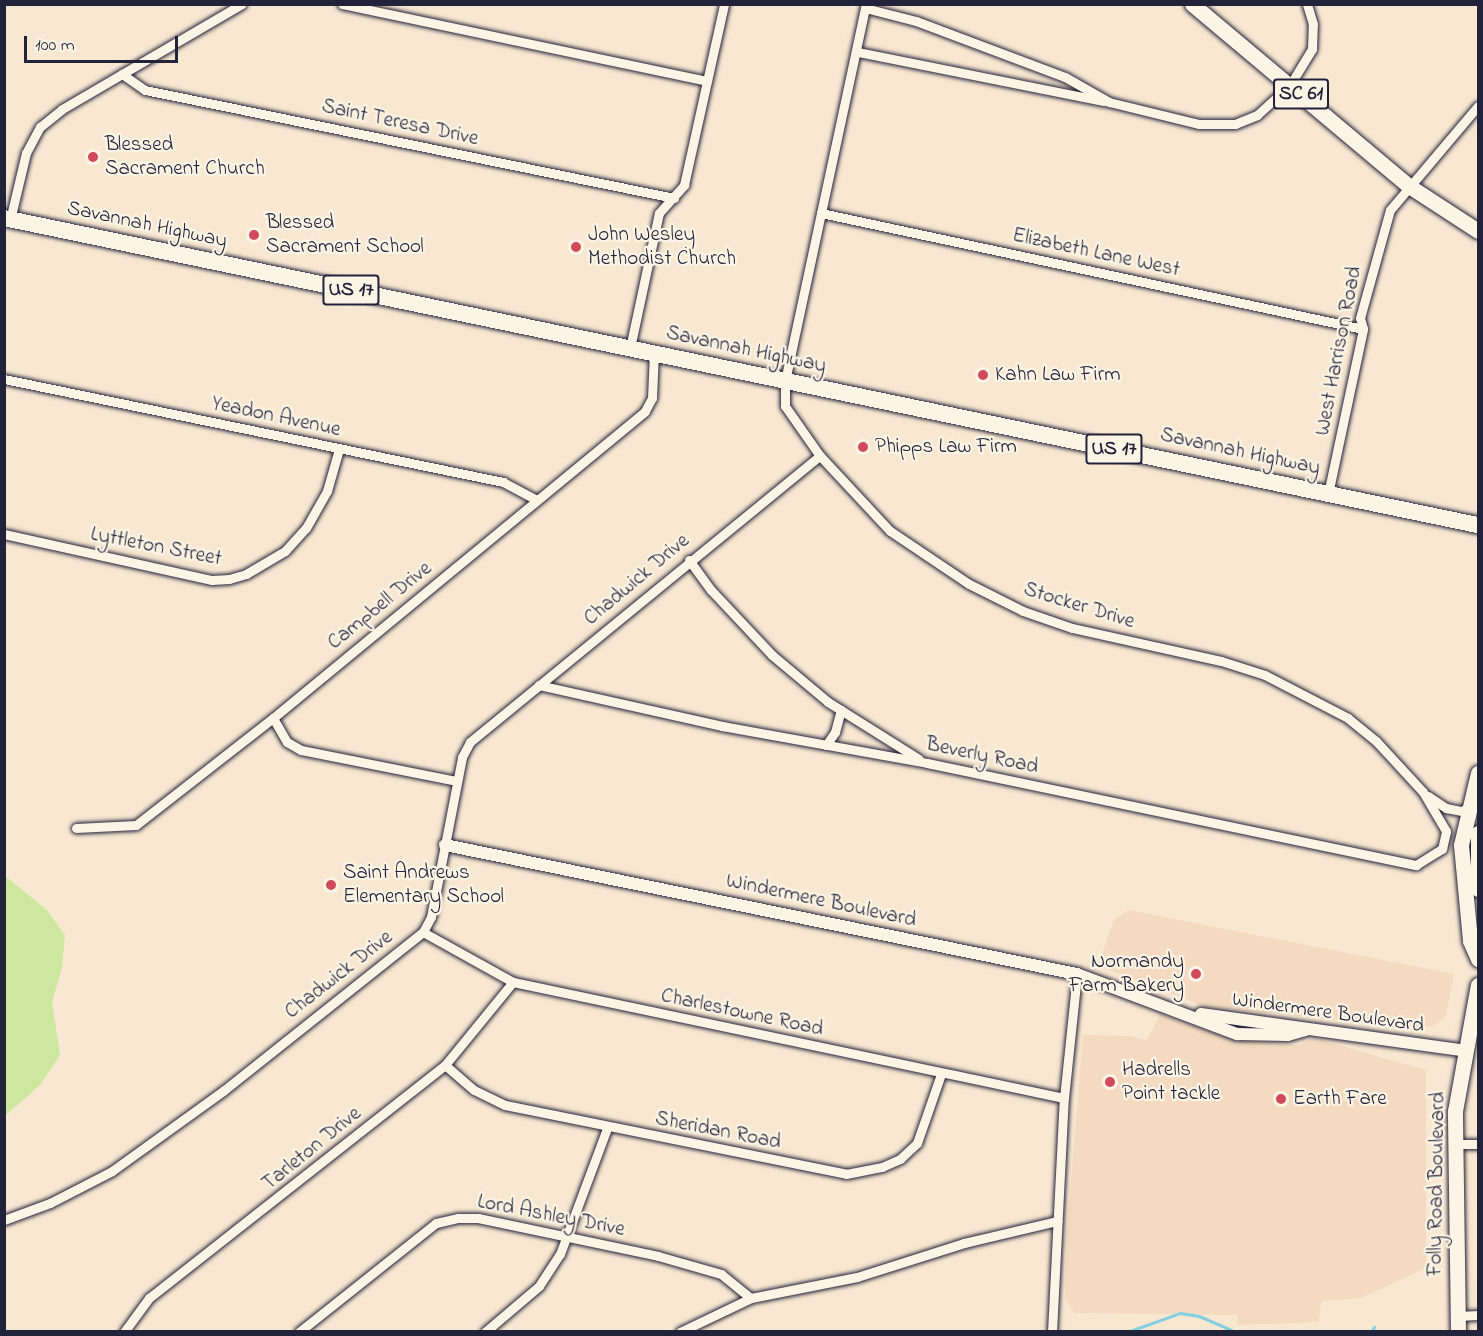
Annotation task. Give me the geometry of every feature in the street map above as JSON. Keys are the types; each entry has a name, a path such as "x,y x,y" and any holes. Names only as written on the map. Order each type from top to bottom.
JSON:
{"highway":[{"name":"Savannah Highway","path":"7,219 1479,525"}],"main road":[{"name":"SC 61","path":"1192,4 1409,186 1479,231"},
{"path":"1479,773 1461,844 1461,880 1470,941 1479,959"},
{"path":"1478,883 1479,832"},
{"name":"Folly Road Boulevard","path":"1458,1332 1455,1144 1458,1088 1472,1038 1479,985"}],"street":[{"path":"7,219 26,153 40,127 62,109 242,4"},
{"path":"342,4 707,81"},
{"path":"630,348 659,213 684,185 724,4"},
{"path":"858,52 1109,102 1199,124 1235,124 1257,115 1290,85 1312,49 1313,24 1307,4"},
{"path":"866,6 916,21 1065,77 1109,102"},
{"name":"Stocker Drive","path":"866,6 858,52 785,381 785,406 820,456 890,531 969,584 1023,611 1072,628 1221,661 1304,693 1348,718 1376,741 1423,792 1439,814 1446,841 1442,849 1416,865"},
{"name":"Saint Teresa Drive","path":"122,74 145,90 674,198"},
{"name":"West Harrison Road","path":"1328,494 1363,329 1360,318 1390,210 1479,106"},
{"name":"Elizabeth Lane West","path":"821,213 1363,329"},
{"name":"Campbell Drive","path":"76,828 136,825 273,718 645,411 652,398 654,354"},
{"name":"Yeadon Avenue","path":"4,379 503,482 537,500"},
{"name":"Lyttleton Street","path":"4,534 212,580 229,579 246,574 285,551 306,528 327,490 339,449"},
{"name":"Chadwick Drive","path":"4,1220 50,1203 112,1170 223,1091 423,932 431,917 456,781 470,742 689,560 820,456"},
{"path":"689,560 711,590 764,647 841,710 927,763"},
{"name":"Beverly Road","path":"539,685 1416,865"},
{"path":"826,745 835,732 841,710"},
{"path":"273,718 287,742 301,750 456,781"},
{"name":"Stocker Drive","path":"1423,792 1446,808 1469,807"},
{"name":"Windermere Boulevard","path":"445,844 1077,974 1185,1012 1237,1034 1288,1035 1306,1030"},
{"name":"Charlestowne Road","path":"423,932 513,982 941,1074 1064,1098"},
{"path":"1052,1332 1064,1098 1077,974"},
{"name":"Tarleton Drive","path":"124,1332 149,1298 445,1065 513,982"},
{"name":"Windermere Boulevard","path":"1185,1012 1306,1030 1472,1038"},
{"name":"Sheridan Road","path":"445,1065 474,1090 505,1105 608,1128 846,1174 867,1172 900,1158 916,1143 941,1074"},
{"path":"485,1332 539,1286 569,1237 608,1128"},
{"path":"1455,1144 1479,1144"},
{"name":"Lord Ashley Drive","path":"299,1332 436,1223 478,1218 658,1256 721,1274 751,1298"},
{"path":"680,1332 751,1298 858,1277 964,1244 1057,1221"},
{"path":"1458,1316 1479,1315"}],"shaded area":[{"path":"1129,910 1454,974 1446,1016 1435,1025 1419,1028 1206,1007 1098,966 1114,919"},
{"path":"1160,1014 1234,1040 1299,1045 1313,1038 1426,1070 1426,1268 1361,1298 1321,1301 1319,1322 1237,1325 1238,1315 1074,1313 1065,1298 1067,1232 1083,1035 1129,1036 1147,1040"}],"green space":[{"path":"5,876 46,909 65,935 62,968 52,1002 60,1055 40,1085 5,1116"}],"waterway":[{"path":"1127,1332 1180,1313 1199,1316 1236,1332"},
{"path":"1371,1332 1374,1327"}],"place":[{"name":"Blessed Sacrament Church","path":"93,157"},
{"name":"Blessed Sacrament School","path":"254,235"},
{"name":"John Wesley Methodist Church","path":"576,247"},
{"name":"Kahn Law Firm","path":"983,375"},
{"name":"Phipps Law Firm","path":"863,447"},
{"name":"Saint Andrews Elementary School","path":"331,885"},
{"name":"Normandy Farm Bakery","path":"1196,974"},
{"name":"Hadrells Point tackle","path":"1110,1082"},
{"name":"Earth Fare","path":"1281,1099"}]}
